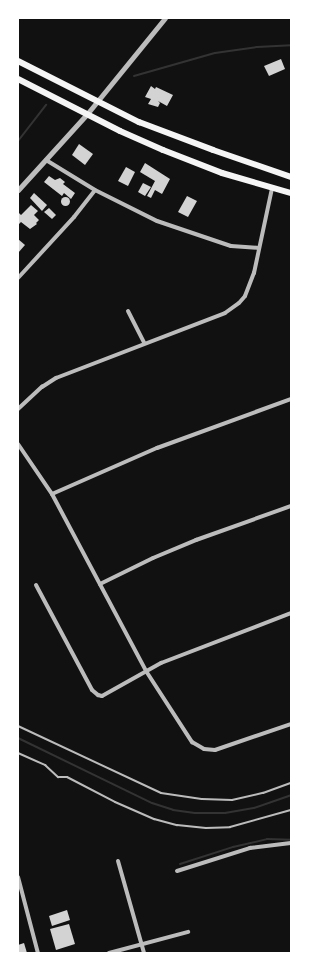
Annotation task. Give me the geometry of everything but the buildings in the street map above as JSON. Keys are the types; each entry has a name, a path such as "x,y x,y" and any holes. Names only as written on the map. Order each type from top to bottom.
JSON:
{"main road":[{"path":"18,61 139,122 291,177"},
{"path":"18,80 163,150 222,173 291,193"}],"street":[{"path":"18,190 87,114 96,101 165,18"},
{"path":"46,160 95,190 157,221 231,246 258,248"},
{"path":"18,409 42,387 56,378 225,313 239,303 249,288 254,273 258,248 272,188"},
{"path":"18,278 74,217 95,190"},
{"path":"128,311 144,343"},
{"path":"52,494 158,448 291,399"},
{"path":"18,444 52,494 146,671 192,742 204,750 215,750 291,724"},
{"path":"100,584 153,558 196,540 291,506"},
{"path":"36,585 94,693 98,695 104,695 161,663 226,637 291,614"},
{"path":"177,871 250,848 291,842"},
{"path":"118,862 144,953"},
{"path":"18,877 38,953"},
{"path":"109,953 188,932"}],"lane":[{"path":"18,726 161,793 202,799 232,800 263,793 291,783"},
{"path":"18,753 45,765 58,778 67,777 115,802 154,819 177,825 206,828 230,827 291,810"}],"waterway":[{"path":"134,76 215,53 257,47 291,45"},
{"path":"18,141 46,105"},
{"path":"18,738 152,803 173,810 195,813 225,813 254,808 291,795"},
{"path":"180,864 233,847 267,839 291,840"}]}
